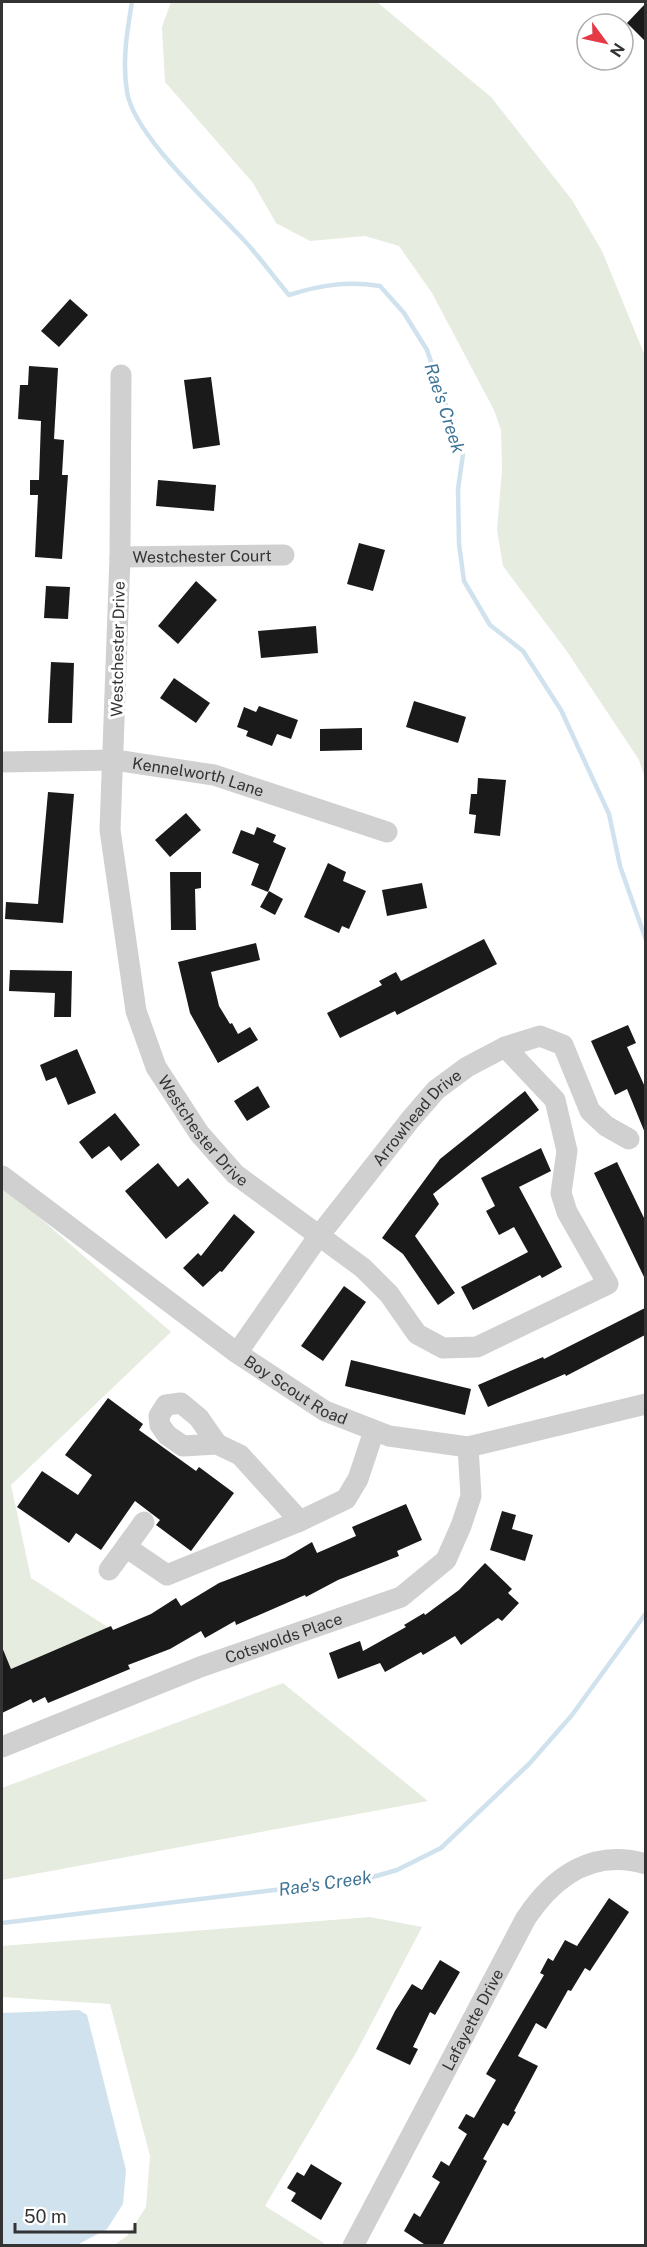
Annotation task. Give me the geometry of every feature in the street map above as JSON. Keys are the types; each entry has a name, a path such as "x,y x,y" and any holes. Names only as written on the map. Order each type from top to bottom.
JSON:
{"street":[{"name":"Westchester Drive","path":"121,375 120,557 115,760 110,830 136,1011 156,1067 173,1098 235,1174 363,1268 389,1294 417,1334 443,1348 477,1347 516,1331 608,1284 567,1212 561,1193 567,1151 555,1100 505,1047"},
{"name":"Westchester Court","path":"120,557 284,555"},
{"name":"Kennelworth Lane","path":"2,762 115,760 214,775 387,832"},
{"name":"Arrowhead Drive","path":"237,1353 318,1237 410,1120 436,1090 467,1067 505,1047 540,1036 563,1045 590,1111 606,1126 629,1139"},
{"name":"Boy Scout Road","path":"2,1176 237,1353 325,1411 374,1431 389,1436 468,1448 645,1404"},
{"path":"126,1547 168,1575 346,1500 358,1479 374,1431"},
{"path":"217,1444 240,1455 300,1521"},
{"name":"Cotswolds Place","path":"2,1747 200,1667 401,1597 446,1560 471,1496 468,1448"},
{"path":"109,1570 144,1522"},
{"name":"Lafayette Drive","path":"353,2246 526,1918 542,1894 557,1880 598,1862 620,1860 645,1864"}],"shaded area":[{"path":"171,2 377,2 491,97 572,200 602,251 645,356 645,778 639,760 566,650 503,566 497,530 502,470 501,430 494,410 432,293 399,246 365,236 310,241 276,223 253,183 165,82 162,27"},
{"path":"2,1185 171,1332 11,1485 31,1578 117,1633 2,1683"},
{"path":"283,1683 428,1801 2,1880 2,1788"},
{"path":"370,1917 422,1927 357,2051 265,2206 324,2243 322,2245 114,2245 127,2236 146,2207 150,2156 110,2004 2,1997 2,1946"}],"water":[{"path":"79,2010 87,2015 126,2170 123,2204 107,2229 77,2245 2,2245 2,2013"}],"building":[{"path":"645,4 645,41 635,31 635,15"},
{"path":"70,299 88,315 59,347 41,331"},
{"path":"29,366 58,368 54,439 64,440 62,475 68,475 62,559 35,557 38,495 30,495 30,480 39,480 41,421 18,419 20,385 28,385"},
{"path":"211,377 220,445 193,449 184,380"},
{"path":"158,480 216,485 214,511 156,506"},
{"path":"359,543 385,550 373,591 347,584"},
{"path":"196,581 217,600 178,644 158,626"},
{"path":"46,586 70,587 68,619 44,618"},
{"path":"316,626 318,653 261,658 258,631"},
{"path":"51,662 74,663 72,723 48,723"},
{"path":"174,678 210,703 196,723 160,698"},
{"path":"414,701 466,717 458,743 406,727"},
{"path":"259,706 298,720 291,739 277,734 272,746 246,736 248,731 237,727 244,707 256,712"},
{"path":"362,728 362,750 320,751 320,729"},
{"path":"478,778 506,780 500,836 474,833 476,815 469,814 471,794 477,794"},
{"path":"48,792 74,794 63,923 5,919 6,902 38,904"},
{"path":"186,813 201,830 170,857 155,840"},
{"path":"257,827 276,835 273,842 286,848 268,892 251,885 259,864 232,853 241,830 254,835"},
{"path":"328,863 346,872 343,881 366,891 349,929 342,926 339,933 304,917"},
{"path":"170,872 201,872 201,888 195,889 196,930 171,930"},
{"path":"422,883 427,908 387,916 382,890"},
{"path":"269,891 283,899 275,915 260,907"},
{"path":"484,939 497,964 397,1015 395,1011 340,1038 327,1013 382,985 379,981 396,972 401,981"},
{"path":"256,943 260,960 211,972 219,1006 230,1024 232,1023 238,1034 250,1027 258,1040 218,1063 190,1013 178,962"},
{"path":"10,970 72,971 71,1017 54,1017 55,993 9,991"},
{"path":"628,1025 636,1043 627,1047 645,1087 645,1133 627,1089 615,1095 591,1041"},
{"path":"77,1049 96,1093 68,1105 56,1077 46,1081 40,1065"},
{"path":"258,1086 270,1107 247,1121 234,1101"},
{"path":"525,1091 539,1110 433,1194 439,1204 415,1236 455,1293 438,1305 403,1254 382,1238 440,1159"},
{"path":"115,1113 140,1145 121,1161 109,1146 92,1159 79,1142"},
{"path":"541,1148 551,1171 519,1187 562,1267 542,1278 540,1275 473,1310 461,1287 528,1252 514,1227 499,1235 486,1211 495,1206 481,1178"},
{"path":"617,1162 645,1220 645,1279 594,1173"},
{"path":"158,1163 178,1187 188,1178 209,1203 166,1239 125,1191"},
{"path":"234,1214 255,1232 222,1272 220,1271 203,1287 183,1268 198,1253 201,1256"},
{"path":"344,1286 366,1302 323,1361 301,1346"},
{"path":"645,1308 645,1335 566,1376 565,1374 488,1407 478,1385 543,1357 544,1359"},
{"path":"351,1360 471,1389 465,1415 345,1386"},
{"path":"108,1398 143,1424 139,1430 196,1471 199,1467 234,1493 191,1551 156,1525 160,1520 135,1501 101,1550 76,1533 69,1543 17,1507 42,1471 78,1495 92,1475 65,1455"},
{"path":"406,1504 422,1540 397,1551 399,1556 236,1625 235,1621 205,1638 201,1631 170,1649 128,1665 130,1669 48,1703 45,1697 33,1703 31,1699 2,1713 2,1647 11,1669 111,1626 113,1630 151,1614 176,1598 181,1606 219,1583 285,1558 312,1542 317,1553 356,1536 352,1527"},
{"path":"502,1511 516,1515 512,1529 533,1535 525,1561 490,1550"},
{"path":"485,1563 512,1589 508,1593 519,1603 502,1621 498,1618 461,1645 455,1636 423,1655 421,1652 385,1672 380,1663 338,1679 329,1653 360,1641 363,1651 406,1627 404,1625 424,1613 425,1615 459,1590"},
{"path":"609,1898 629,1912 590,1971 585,1968 571,1991 568,1990 546,2029 536,2023 518,2056 538,2066 514,2111 516,2112 508,2126 503,2123 483,2159 487,2161 442,2246 427,2246 404,2231 414,2213 420,2217 440,2182 432,2177 441,2161 449,2166 467,2134 458,2128 466,2114 474,2118 496,2080 486,2074 544,1975 540,1973 548,1958 553,1961 565,1940 577,1946"},
{"path":"440,1960 460,1972 435,2015 430,2012 413,2047 418,2049 410,2065 376,2049 412,1984 422,1990"},
{"path":"311,2164 342,2183 321,2220 291,2201 296,2193 287,2188 297,2172 304,2176"}],"waterway":[{"name":"Rae's Creek","path":"132,2 125,58 127,92 143,128 174,168 246,242 289,295 334,285 380,286 404,313 427,350 463,454 458,489 459,544 464,581 490,625 523,651 561,710 609,814 620,866 646,940"},
{"name":"Rae's Creek","path":"2,1923 366,1879 397,1870 441,1848 530,1763 572,1715 646,1613"}]}
